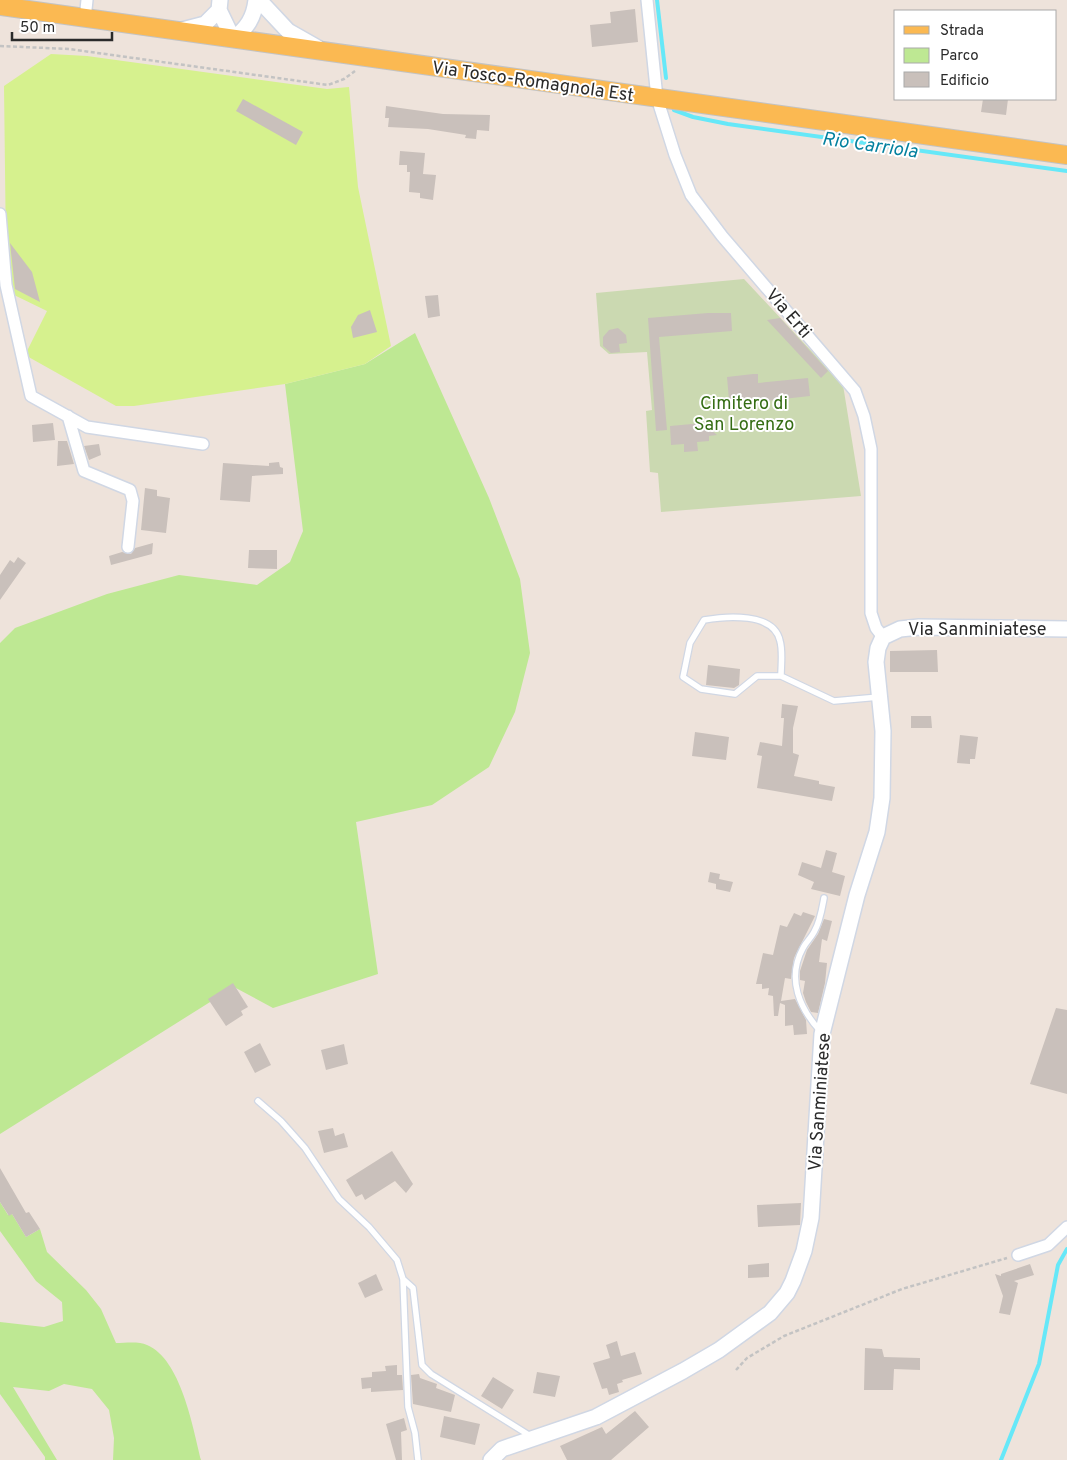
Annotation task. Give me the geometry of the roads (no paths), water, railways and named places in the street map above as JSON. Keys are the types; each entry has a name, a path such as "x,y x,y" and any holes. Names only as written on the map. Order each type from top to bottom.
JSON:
{"main road":[{"path":"172,31 186,30 204,24 219,5 233,39 250,22 258,0 288,31 310,45 329,53"},
{"name":"Via Tosco-Romagnola Est","path":"0,6 1067,155"},
{"name":"Via Sanminiatese","path":"491,1460 502,1450 596,1417 683,1371 719,1350 760,1321 787,1293 804,1251 811,1218 822,1034 857,895 877,832 882,789 882,731 876,662 878,648 883,637 900,629 919,627 1067,629"}],"street":[{"path":"86,19 87,0"},
{"name":"Via Erti","path":"647,0 657,98 675,155 691,194 722,236 855,391 864,416 872,449 871,613 876,628 883,637"},
{"path":"0,214 6,286 31,396 87,426 203,444"},
{"path":"68,416 84,471 130,490 133,501 128,547"},
{"path":"1018,1255 1048,1245 1067,1227"}],"lane":[{"path":"781,676 780,640 772,626 747,617 723,616 704,620 690,643 683,677 701,689 735,694 757,676 781,676 834,701 879,697"},
{"path":"822,1034 806,1016 798,998 795,982 796,966 802,948 815,931 824,898"},
{"path":"258,1101 305,1148 339,1199 369,1227 397,1260 402,1279 408,1406 415,1433 418,1460"},
{"path":"402,1279 413,1288 422,1365 432,1374 534,1438"}],"waterway":[{"name":"Rio Carriola","path":"657,0 666,78"},
{"name":"Rio Carriola","path":"674,110 693,117 728,124 1067,171"},
{"path":"1001,1460 1039,1364 1058,1265 1067,1249"}],"park label":[{"name":"Cimitero di San Lorenzo","path":"744,413"}]}
